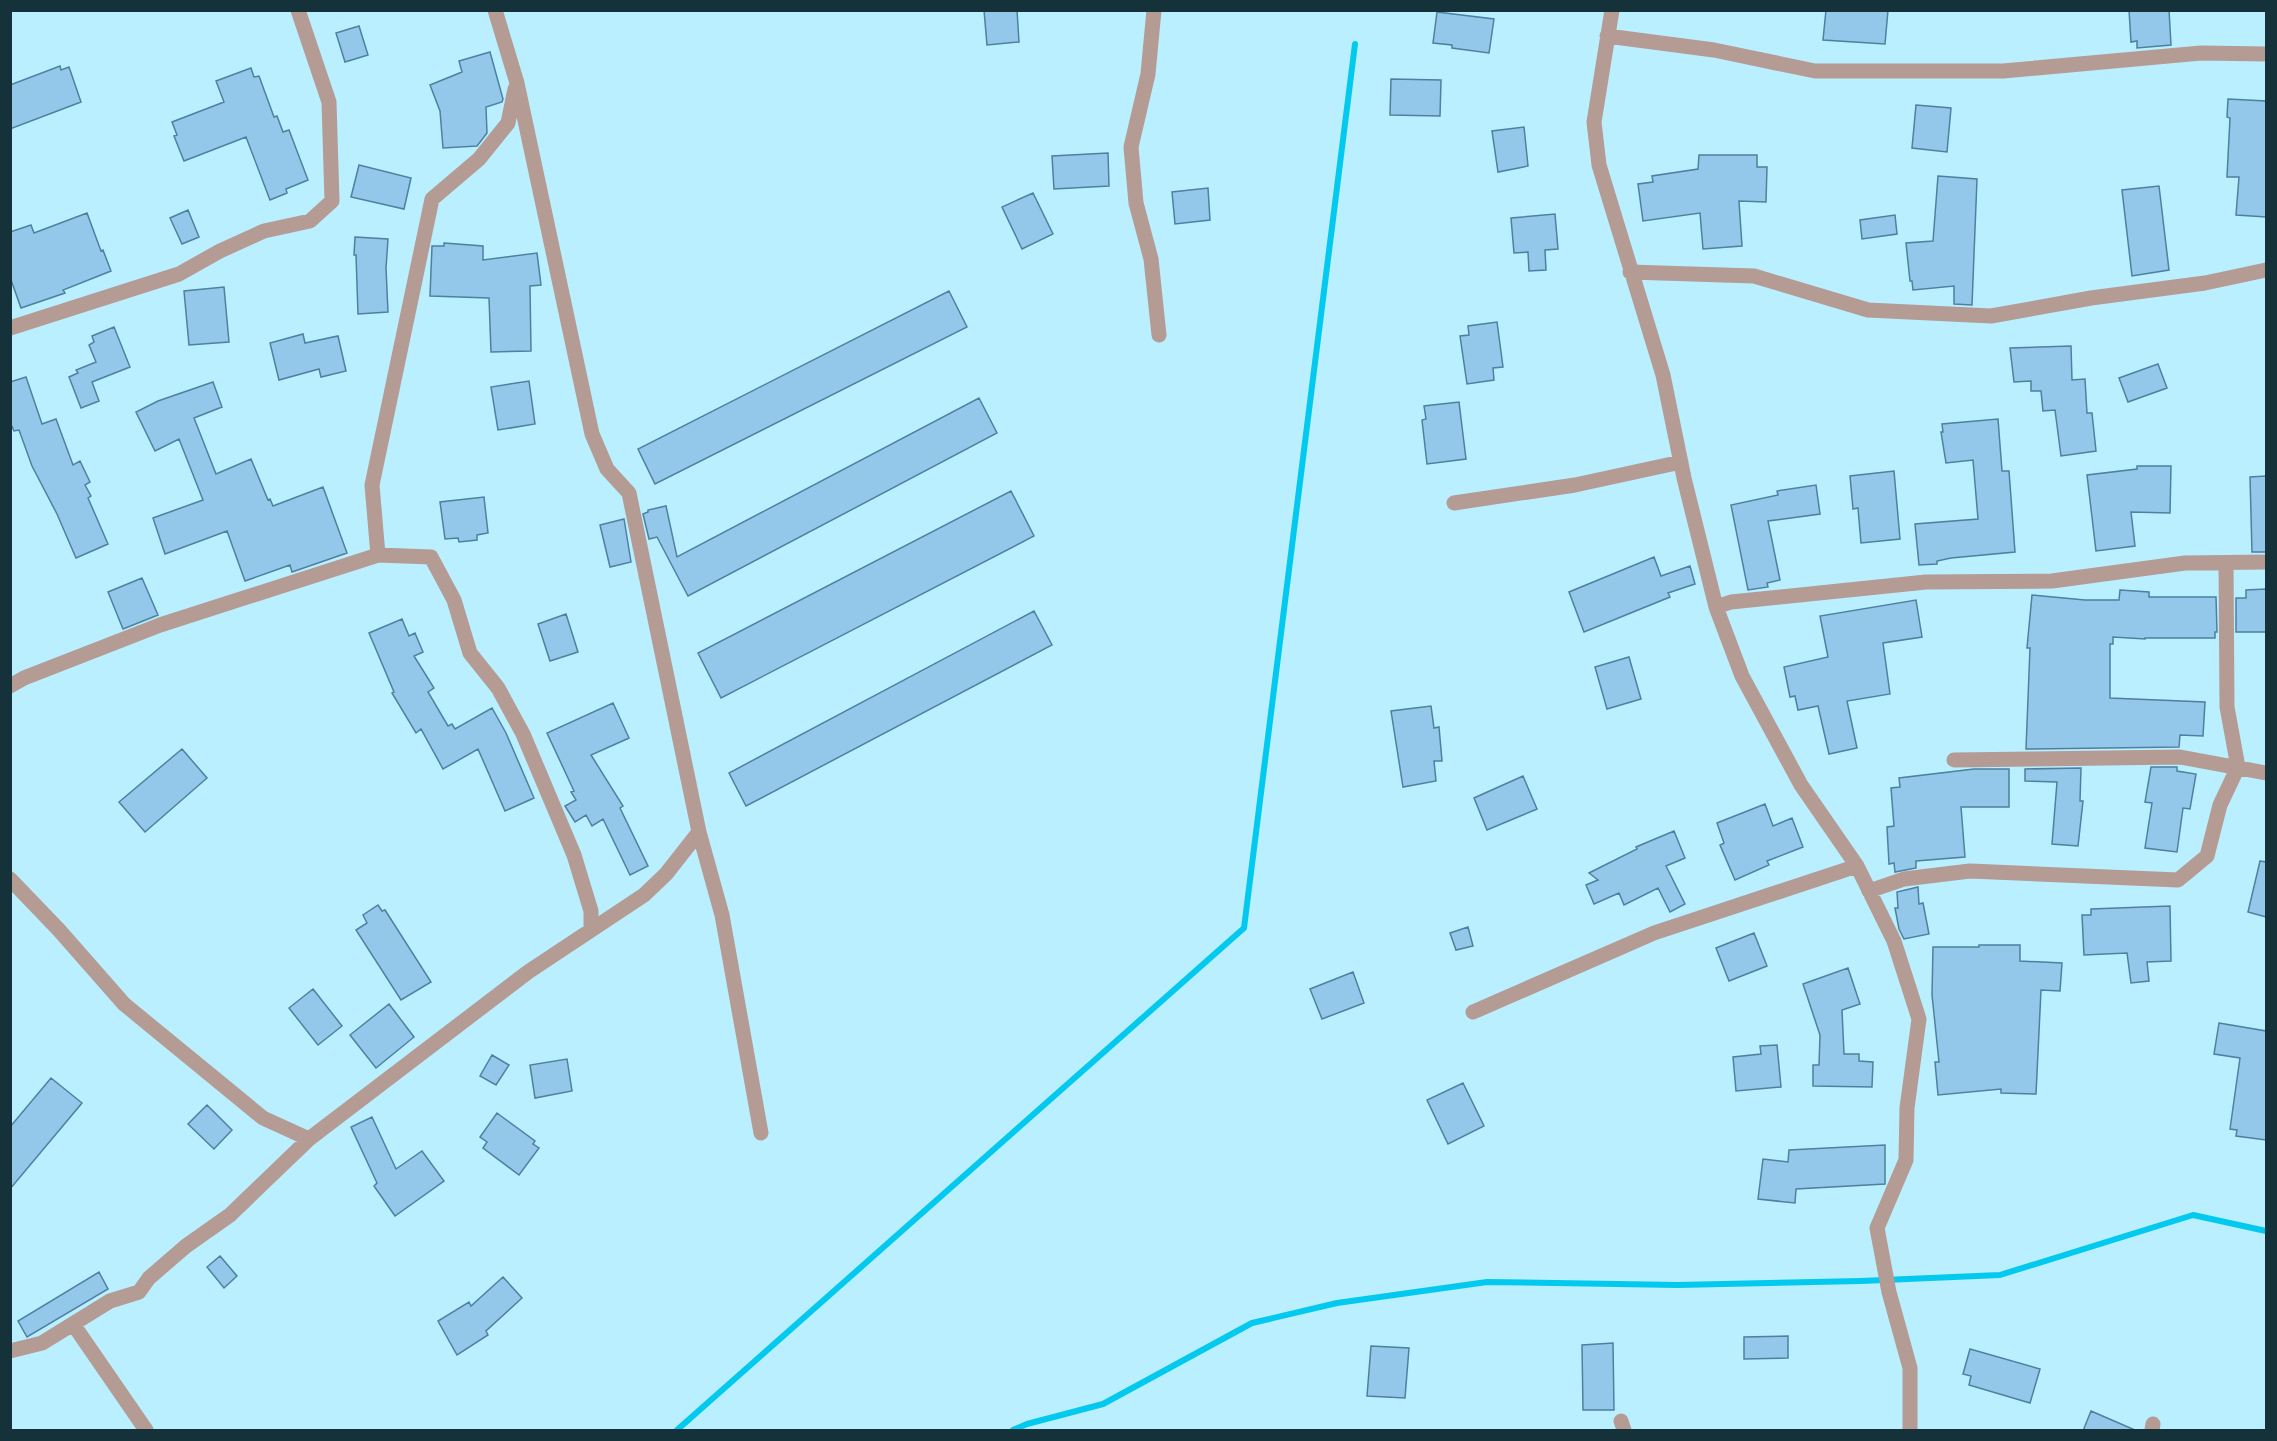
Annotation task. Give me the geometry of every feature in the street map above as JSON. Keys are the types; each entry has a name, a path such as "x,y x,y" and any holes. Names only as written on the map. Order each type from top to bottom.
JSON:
{"street":[{"path":"10,328 179,274 220,251 264,231 310,220 332,201 329,102 298,10"},
{"path":"495,10 517,83 592,434 607,469 629,493 699,832 722,915 761,1133"},
{"path":"1154,10 1148,74 1131,147 1136,203 1151,259 1160,335"},
{"path":"1612,10 1594,122 1599,165 1663,375 1681,462 1716,607 1742,676 1795,775 1857,866 1894,941 1919,1019 1908,1108 1906,1160 1877,1228 1889,1292 1910,1368 1910,1431"},
{"path":"1607,36 1714,50 1815,70 2002,71 2201,53 2266,54"},
{"path":"378,555 372,485 432,200 479,159 508,123 517,83"},
{"path":"1630,272 1754,276 1868,310 1991,316 2091,298 2205,283 2266,270"},
{"path":"1454,503 1575,485 1681,462"},
{"path":"10,686 24,678 160,625 378,555 431,557 454,600 470,653 498,688 523,734 574,855 591,911 591,930"},
{"path":"1869,891 1904,879 1970,871 2178,880 2207,856 2220,805 2238,767 2227,707 2226,562"},
{"path":"1716,607 1731,602 1926,582 2052,581 2185,563 2266,562"},
{"path":"1954,760 2180,757 2266,773"},
{"path":"10,1351 42,1343 110,1301 139,1292 149,1278 186,1246 230,1215 309,1138 528,972 644,895 666,874 699,832"},
{"path":"1473,1012 1654,933 1857,866"},
{"path":"10,879 59,930 124,1004 263,1118 309,1138"},
{"path":"73,1324 146,1431"}],"building":[{"path":"984,10 1017,10 1019,42 987,45"},
{"path":"1826,10 1888,10 1885,44 1823,40"},
{"path":"2129,10 2169,10 2171,45 2137,48 2137,41 2131,42"},
{"path":"1437,12 1494,19 1489,53 1433,43"},
{"path":"359,26 368,55 345,62 336,33"},
{"path":"490,52 503,99 502,102 486,107 487,133 477,146 443,148 440,111 430,85 462,72 459,61"},
{"path":"60,66 61,70 69,67 81,102 10,129 10,85"},
{"path":"251,68 254,77 259,76 274,117 277,116 283,132 289,130 308,180 286,189 287,193 270,200 246,137 184,161 174,136 177,135 172,122 224,102 216,81"},
{"path":"1391,79 1441,80 1440,116 1390,115"},
{"path":"2228,99 2266,101 2266,217 2236,215 2239,177 2227,177 2230,118 2227,117"},
{"path":"1916,105 1951,108 1947,152 1912,148"},
{"path":"1524,127 1528,166 1498,172 1492,131"},
{"path":"1108,153 1109,186 1054,189 1052,156"},
{"path":"1699,155 1757,155 1757,167 1767,167 1766,202 1739,201 1742,246 1703,249 1700,213 1643,221 1638,184 1653,182 1652,176 1698,169"},
{"path":"359,165 411,178 404,209 351,197"},
{"path":"1938,176 1977,179 1972,305 1954,304 1954,286 1913,290 1912,281 1910,281 1906,243 1933,241"},
{"path":"2159,186 2169,270 2132,276 2122,190"},
{"path":"1208,188 1210,220 1175,224 1172,192"},
{"path":"1033,193 1053,234 1022,249 1002,207"},
{"path":"188,210 199,237 182,244 170,218"},
{"path":"87,213 111,271 63,290 65,293 21,308 10,277 10,232 31,225 34,233"},
{"path":"1555,214 1558,249 1545,250 1546,270 1529,271 1528,252 1514,253 1511,218"},
{"path":"1895,215 1897,234 1862,239 1860,220"},
{"path":"355,237 388,239 386,268 388,312 358,314"},
{"path":"444,243 483,246 483,260 537,253 541,285 530,286 531,351 491,352 489,298 430,296 432,246 444,246"},
{"path":"224,287 229,342 189,345 184,291"},
{"path":"949,291 967,327 655,484 638,449"},
{"path":"1497,322 1503,367 1493,368 1494,380 1467,384 1460,336 1469,335 1468,326"},
{"path":"114,327 130,367 92,382 99,401 81,408 69,377 78,373 76,370 96,362 89,345 94,342 92,336"},
{"path":"303,334 305,343 338,336 346,371 321,377 319,369 279,380 270,343"},
{"path":"2071,346 2072,380 2085,379 2087,413 2092,413 2096,451 2061,456 2055,410 2043,411 2041,391 2031,391 2031,381 2014,382 2010,348"},
{"path":"2158,364 2167,388 2128,402 2119,378"},
{"path":"26,377 42,424 56,419 73,465 80,461 90,482 85,485 91,496 88,498 108,544 76,558 57,514 32,466 19,430 14,431 10,422 10,382"},
{"path":"529,381 535,424 498,430 491,387"},
{"path":"213,382 222,407 194,418 216,474 251,459 268,500 270,499 273,506 323,487 347,553 292,572 290,565 245,581 227,531 165,554 153,518 203,500 179,439 155,451 136,412 158,401"},
{"path":"979,398 997,433 688,596 657,537 649,539 643,514 648,510 666,506 677,557"},
{"path":"1459,402 1466,459 1427,464 1422,420 1426,419 1424,406"},
{"path":"1998,419 2002,471 2009,471 2015,552 1951,558 1937,561 1937,564 1919,565 1915,524 1978,519 1973,460 1946,463 1941,432 1943,432 1942,424"},
{"path":"2137,466 2171,466 2170,513 2131,512 2135,546 2096,551 2087,475 2137,469"},
{"path":"1894,471 1900,539 1861,543 1858,508 1853,509 1850,476"},
{"path":"2266,476 2266,552 2252,552 2250,477"},
{"path":"1816,485 1820,514 1768,521 1780,580 1767,583 1768,587 1748,590 1731,505 1778,495 1777,491"},
{"path":"1011,491 1034,536 721,698 698,653"},
{"path":"484,497 488,533 477,535 477,540 459,542 458,538 445,539 440,502"},
{"path":"624,519 631,562 610,567 600,525"},
{"path":"1654,557 1661,576 1690,566 1695,584 1668,593 1670,597 1584,632 1569,592"},
{"path":"142,578 158,615 123,629 108,592"},
{"path":"2266,589 2266,632 2236,632 2236,598 2246,598 2246,590"},
{"path":"2120,590 2149,592 2149,597 2216,597 2217,632 2215,632 2215,638 2113,637 2113,644 2110,644 2110,698 2205,702 2203,736 2180,735 2179,747 2026,749 2030,648 2027,648 2032,595 2085,600 2119,600"},
{"path":"1916,600 1922,637 1883,643 1890,694 1847,701 1857,748 1829,754 1818,706 1798,710 1795,696 1790,697 1784,667 1828,657 1820,616"},
{"path":"1034,611 1052,645 746,806 729,773"},
{"path":"566,614 578,652 550,661 538,624"},
{"path":"402,619 409,636 415,633 423,652 414,656 434,688 428,692 448,726 452,724 455,729 492,708 506,733 534,798 505,811 478,749 443,769 421,729 416,733 392,693 394,692 369,633"},
{"path":"1629,657 1641,699 1607,709 1595,667"},
{"path":"613,703 629,738 591,755 623,806 620,808 648,866 630,875 603,819 592,826 586,815 575,822 565,806 576,800 571,792 574,791 547,733"},
{"path":"1431,706 1434,728 1439,727 1442,761 1434,761 1436,781 1403,787 1391,711"},
{"path":"182,749 207,778 145,832 119,802"},
{"path":"2151,767 2177,767 2177,771 2196,774 2190,809 2183,808 2177,852 2145,848 2152,803 2145,802"},
{"path":"2081,768 2080,801 2083,801 2078,846 2052,844 2057,782 2025,781 2025,769"},
{"path":"1974,769 2009,769 2009,807 1961,807 1965,857 1916,861 1916,868 1895,872 1894,863 1889,864 1887,827 1894,826 1891,788 1900,787 1899,778"},
{"path":"1523,776 1537,809 1487,830 1474,798"},
{"path":"1765,804 1773,826 1792,818 1803,847 1767,861 1769,865 1735,880 1720,845 1724,843 1717,823"},
{"path":"1674,831 1685,858 1666,866 1685,904 1670,912 1658,888 1624,905 1619,893 1594,904 1586,885 1598,880 1589,873 1637,849 1636,847"},
{"path":"2260,861 2266,862 2266,917 2248,912"},
{"path":"1918,887 1919,904 1923,903 1929,934 1904,939 1899,929 1895,908 1898,908 1897,892"},
{"path":"378,905 382,911 385,910 431,982 401,1000 356,930 367,923 363,915"},
{"path":"2170,906 2171,961 2147,962 2149,981 2131,983 2127,953 2084,955 2082,915 2091,915 2091,909"},
{"path":"1468,927 1473,946 1456,950 1450,933"},
{"path":"1754,933 1767,966 1729,981 1716,948"},
{"path":"1979,945 2020,945 2020,961 2062,963 2060,991 2041,990 2036,1094 2001,1093 2001,1089 1938,1095 1935,1062 1939,1062 1932,995 1933,947 1979,947"},
{"path":"1848,968 1860,1004 1842,1010 1844,1054 1859,1054 1859,1061 1873,1062 1872,1087 1813,1086 1813,1065 1819,1065 1820,1035 1803,984"},
{"path":"1353,972 1364,1003 1322,1019 1310,989"},
{"path":"313,989 342,1026 318,1045 289,1008"},
{"path":"389,1004 414,1037 376,1068 350,1035"},
{"path":"2219,1023 2266,1031 2266,1140 2236,1136 2237,1130 2230,1129 2240,1058 2214,1054"},
{"path":"1777,1045 1781,1087 1736,1091 1733,1057 1761,1054 1760,1046"},
{"path":"492,1055 509,1065 496,1085 480,1076"},
{"path":"567,1059 572,1091 535,1098 530,1065"},
{"path":"51,1078 82,1103 10,1189 10,1127"},
{"path":"1463,1083 1484,1126 1448,1144 1427,1100"},
{"path":"207,1105 232,1130 214,1149 188,1124"},
{"path":"497,1113 535,1141 533,1144 539,1148 519,1175 483,1148 487,1142 480,1137"},
{"path":"372,1117 396,1169 422,1151 444,1181 395,1216 374,1186 377,1183 351,1127"},
{"path":"1885,1145 1885,1184 1796,1189 1795,1203 1758,1199 1763,1159 1788,1162 1789,1150"},
{"path":"220,1256 237,1276 224,1288 207,1267"},
{"path":"99,1272 108,1289 27,1337 18,1321"},
{"path":"503,1277 522,1298 486,1331 488,1335 457,1355 438,1321 469,1302 471,1306"},
{"path":"1788,1336 1788,1358 1744,1359 1744,1337"},
{"path":"1613,1343 1614,1410 1583,1410 1582,1345"},
{"path":"1371,1346 1409,1348 1405,1398 1367,1396"},
{"path":"1970,1349 2040,1369 2030,1403 1969,1385 1971,1376 1963,1374"},
{"path":"2091,1411 2135,1430 2135,1431 2083,1431"}],"waterway":[{"path":"677,1430 1244,928 1355,44"},
{"path":"1013,1430 1027,1424 1103,1404 1252,1323 1337,1303 1487,1282 1678,1285 2000,1275 2193,1215 2266,1231"}]}
